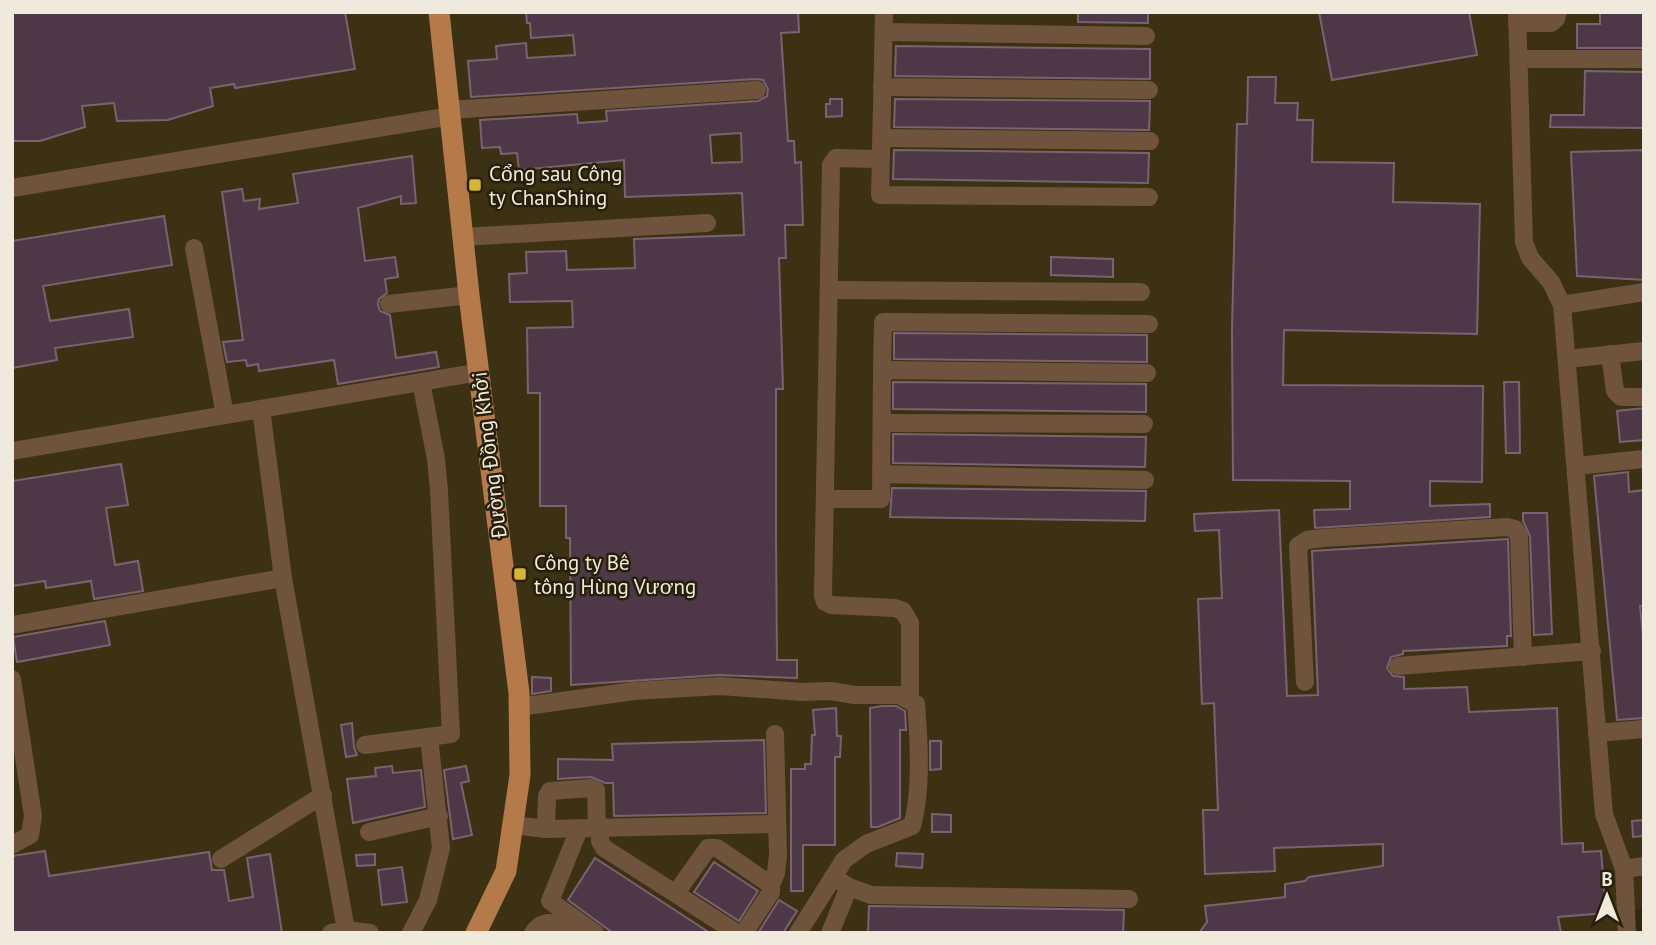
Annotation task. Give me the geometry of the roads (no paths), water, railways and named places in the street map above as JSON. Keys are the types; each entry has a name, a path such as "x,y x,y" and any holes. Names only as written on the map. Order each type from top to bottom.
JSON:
{"main road":[{"name":"Đường Đồng Khởi","path":"439,12 519,706 520,775 506,871 476,933"}],"street":[{"path":"884,12 880,195 1149,197"},
{"path":"1558,12 1551,23 1517,17 1524,242 1530,258 1551,282 1562,304 1604,814 1624,869 1628,933"},
{"path":"884,33 1146,36"},
{"path":"1518,59 1644,58"},
{"path":"882,87 1149,90"},
{"path":"12,188 450,113 757,90"},
{"path":"881,145 1150,141"},
{"path":"881,145 875,159 836,158 832,162 823,595 825,602 831,605 895,608 903,611 910,623 910,699"},
{"path":"463,237 707,223"},
{"path":"194,248 225,415"},
{"path":"829,290 1141,292"},
{"path":"1562,304 1644,292"},
{"path":"389,304 470,295"},
{"path":"825,499 881,499 883,322 1149,324"},
{"path":"1567,359 1644,351"},
{"path":"1610,354 1615,391 1621,397 1644,397"},
{"path":"882,370 1147,373"},
{"path":"12,451 480,372"},
{"path":"365,745 451,734 441,516 436,460 421,382"},
{"path":"261,409 283,578 323,795 338,931 370,933"},
{"path":"882,423 1144,424"},
{"path":"1576,466 1644,459"},
{"path":"881,474 1145,480"},
{"path":"1306,682 1298,545 1307,540 1323,538 1507,527 1515,529 1519,536 1523,657"},
{"path":"12,625 283,578"},
{"path":"1398,666 1592,651"},
{"path":"12,679 33,816 30,835 12,845"},
{"path":"519,706 634,691 720,686 830,691 855,695 899,695 910,699 916,704 918,732 916,811 912,826 857,849 844,860 798,933"},
{"path":"1597,733 1644,729"},
{"path":"744,933 771,892 776,873 775,734"},
{"path":"411,933 428,900 441,848 429,737"},
{"path":"546,829 547,796 550,791 591,788 596,790 600,841 604,848 737,933"},
{"path":"221,859 323,795"},
{"path":"369,832 439,816"},
{"path":"521,826 579,829 777,824"},
{"path":"710,827 712,847"},
{"path":"579,829 550,901 595,933"},
{"path":"676,893 708,848 712,847 771,885"},
{"path":"1624,869 1644,866"},
{"path":"833,877 849,887 871,895 1129,899"},
{"path":"811,911 833,931 849,887"},
{"path":"533,933 537,926 544,922 554,922 576,933"}],"place":[{"name":"Cổng sau Công ty ChanShing","path":"475,185"},
{"name":"Công ty Bê tông Hùng Vương","path":"520,574"}]}
